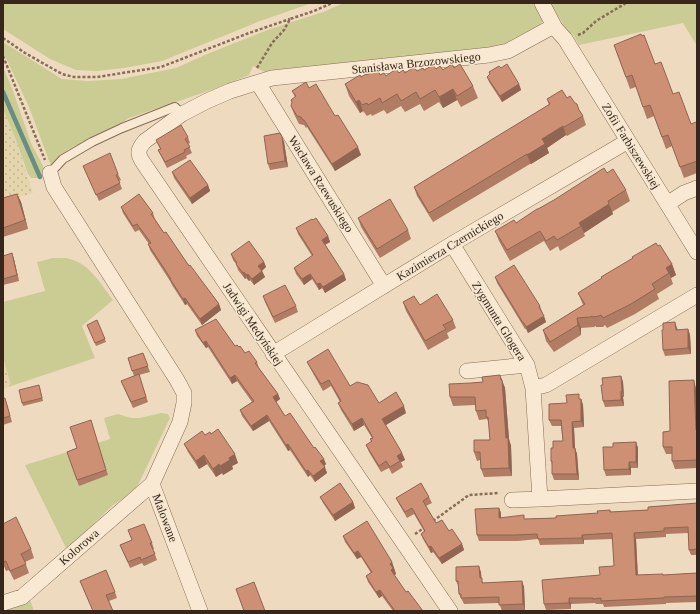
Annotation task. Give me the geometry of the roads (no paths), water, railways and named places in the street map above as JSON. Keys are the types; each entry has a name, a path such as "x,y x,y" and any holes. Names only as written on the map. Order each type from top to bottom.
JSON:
{"street":[{"name":"Zofii Farbiszewskiej","path":"542,3 697,252"},
{"name":"Stanisława Brzozowskiego","path":"258,83 272,78 489,55 508,51 550,28 560,34"},
{"name":"Jadwigi Medyńskiej","path":"258,83 230,91 182,114 145,141 138,150 139,157 450,611"},
{"name":"Wacława Rzewuskiego","path":"258,83 384,286"},
{"name":"Kazimierza Czernickiego","path":"273,354 452,244 628,141"},
{"name":"Malowane","path":"50,173 54,187 184,393 184,403 180,422 152,484 200,611"},
{"path":"667,204 684,193 697,188"},
{"name":"Zygmunta Glogera","path":"452,244 527,365 533,388 540,499"},
{"path":"533,388 546,385 697,295"},
{"path":"467,371 527,365"},
{"name":"Kolorowa","path":"3,603 22,597 152,484"},
{"path":"509,496 540,499 697,491"}],"lane":[{"path":"50,173 63,159 92,142 122,128 175,107 182,114"}],"waterway":[{"path":"3,92 40,177"}]}
